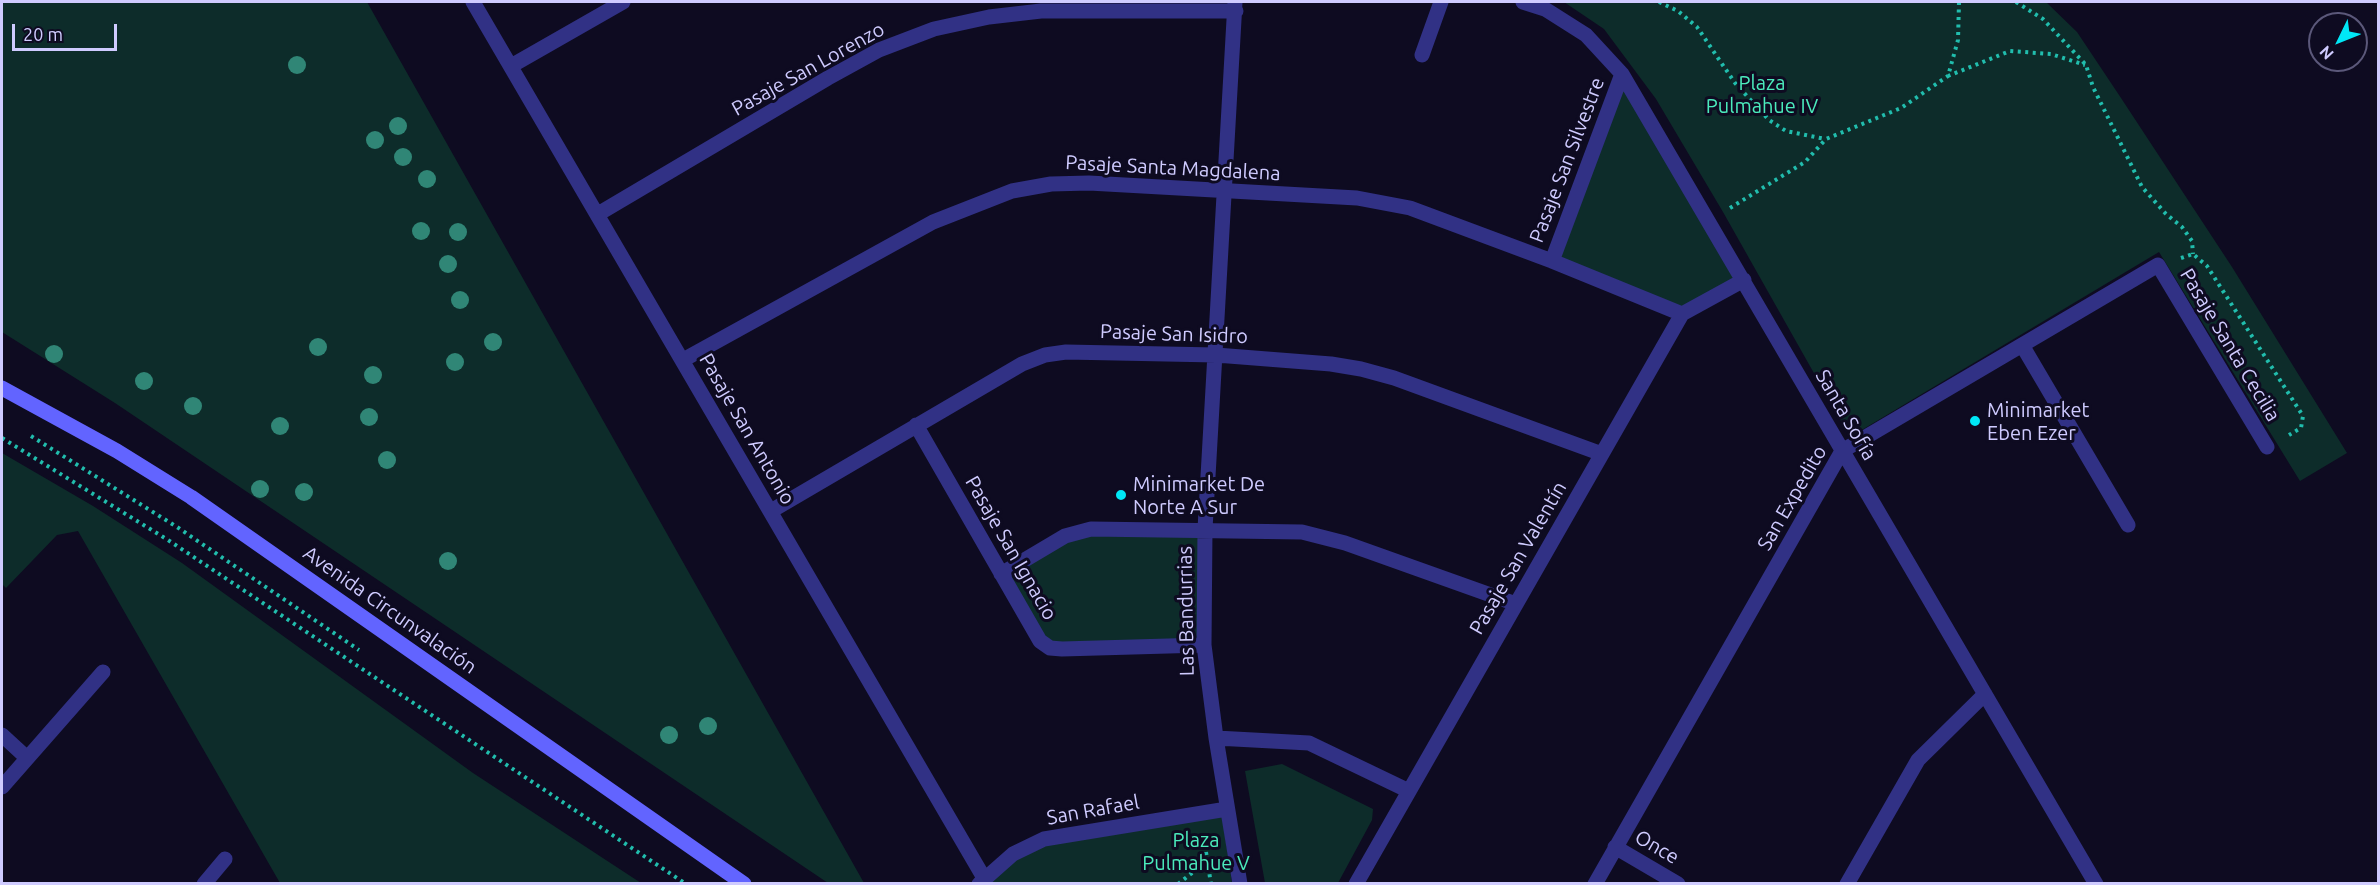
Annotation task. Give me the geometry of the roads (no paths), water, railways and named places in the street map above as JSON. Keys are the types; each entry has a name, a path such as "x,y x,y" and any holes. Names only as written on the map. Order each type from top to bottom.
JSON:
{"main road":[{"name":"Avenida Circunvalación","path":"2,388 107,446 191,497 744,884"}],"street":[{"name":"Pasaje San Antonio","path":"473,2 771,511 981,881"},
{"path":"511,66 623,2"},
{"path":"1422,55 1441,2"},
{"name":"Santa Sofía","path":"1523,2 1556,15 1586,35 1622,74 2096,884"},
{"name":"Las Bandurrias","path":"1237,5 1205,529 1204,645 1216,738 1240,884"},
{"name":"Pasaje San Lorenzo","path":"598,214 828,78 879,50 934,29 989,17 1041,11 1237,5"},
{"name":"Pasaje San Silvestre","path":"1552,261 1622,74"},
{"name":"Pasaje Santa Magdalena","path":"683,360 933,222 1012,191 1051,184 1079,183 1357,198 1410,208 1552,261 1682,314"},
{"name":"San Expedito","path":"1595,884 1842,451 2158,265"},
{"name":"Pasaje Santa Cecilia","path":"2158,265 2267,447"},
{"path":"1682,314 1744,280"},
{"name":"Pasaje San Valentín","path":"1356,884 1682,314"},
{"path":"2022,345 2128,525"},
{"name":"Pasaje San Isidro","path":"771,511 1022,364 1066,352 1216,356 1331,364 1361,369 1394,378 1602,454"},
{"name":"Pasaje San Ignacio","path":"916,425 1040,640 1050,648 1204,645"},
{"path":"1001,574 1077,531 1091,529 1302,532 1324,537 1516,604"},
{"path":"2,788 103,672"},
{"path":"1847,884 1918,760 1985,694"},
{"path":"2,735 27,758"},
{"path":"1216,738 1309,743 1409,791"},
{"name":"San Rafael","path":"981,881 1013,854 1044,839 1227,809"},
{"name":"Once","path":"1615,847 1678,884"},
{"path":"204,884 225,859"}],"place":[{"name":"Minimarket Eben Ezer","path":"1975,421"},
{"name":"Minimarket De Norte A Sur","path":"1121,495"}],"park label":[{"name":"Plaza Pulmahue IV","path":"1762,94"},
{"name":"Plaza Pulmahue V","path":"1196,852"}]}
